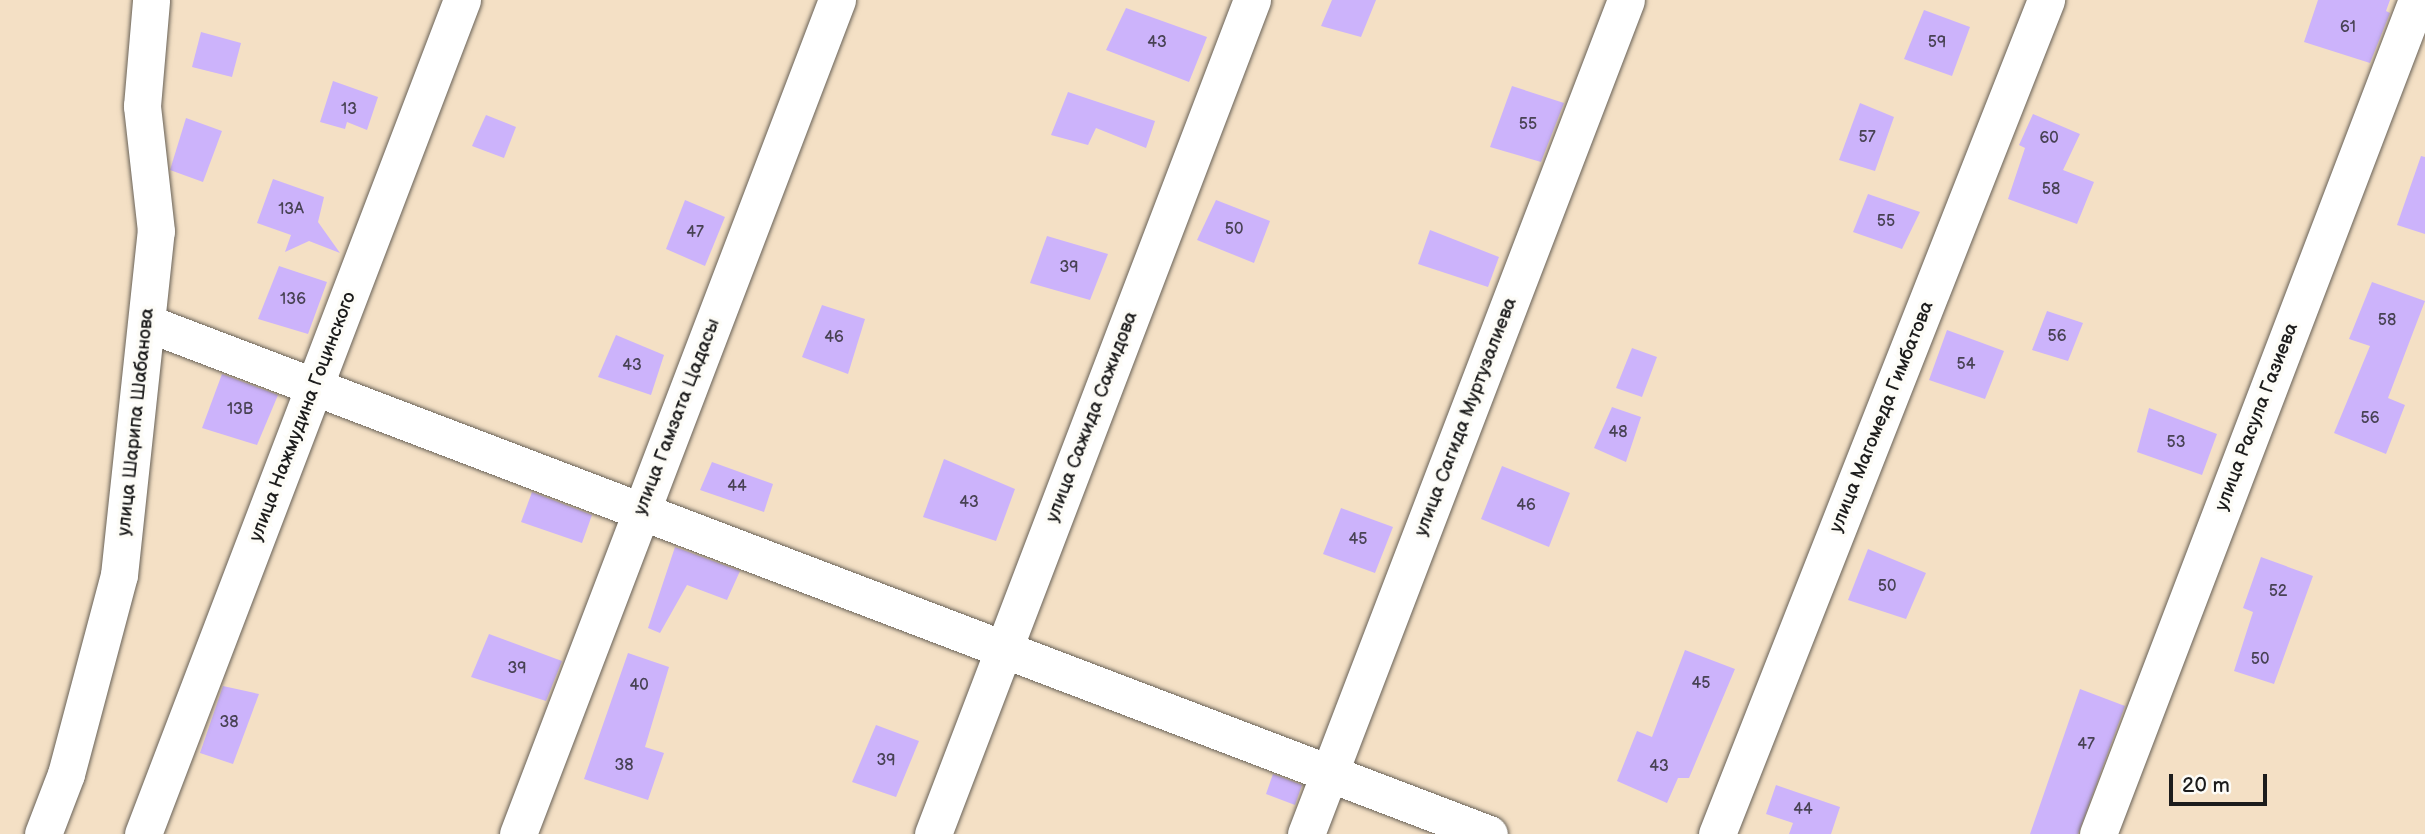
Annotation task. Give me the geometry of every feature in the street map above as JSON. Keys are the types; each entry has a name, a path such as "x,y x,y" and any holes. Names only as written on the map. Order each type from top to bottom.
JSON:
{"street":[{"name":"улица Шарипа Шабанова","path":"43,834 66,774 119,575 156,231 142,106 151,0"},
{"name":"улица Нажмудина Гоцинского","path":"143,834 462,0"},
{"name":"улица Гамзата Цадасы","path":"518,834 837,0"},
{"name":"улица Сажида Сажидова","path":"933,834 1252,0"},
{"name":"улица Сагида Муртузалиева","path":"1306,834 1626,0"},
{"name":"улица Магомеда Гимбатова","path":"1717,834 2046,0"},
{"name":"улица Расула Газиева","path":"2098,834 2417,0"},
{"path":"147,323 1489,834"}],"building":[{"path":"1332,0 1376,0 1361,37 1321,26"},
{"path":"2318,0 2390,0 2386,11 2390,13 2370,63 2304,42"},
{"path":"1126,8 1207,37 1189,82 1106,50"},
{"path":"1924,10 1970,27 1952,76 1904,59"},
{"path":"201,32 241,43 232,77 192,67"},
{"path":"333,81 378,97 367,130 347,122 345,129 320,122"},
{"path":"1512,86 1564,103 1541,162 1490,147"},
{"path":"1068,92 1155,121 1146,148 1096,128 1088,145 1051,135"},
{"path":"1860,103 1894,117 1875,171 1839,160"},
{"path":"2033,114 2080,134 2063,170 2094,182 2077,224 2008,199 2025,148 2019,145"},
{"path":"486,115 516,127 504,158 472,146"},
{"path":"186,118 222,131 203,182 170,170"},
{"path":"2421,156 2425,157 2425,234 2397,225"},
{"path":"273,179 324,197 318,222 340,253 309,241 285,252 291,235 257,223"},
{"path":"1868,194 1920,212 1902,249 1853,232"},
{"path":"685,200 725,217 705,266 666,249"},
{"path":"1216,200 1270,221 1254,263 1197,240"},
{"path":"1430,230 1499,257 1488,287 1418,264"},
{"path":"1047,236 1108,254 1090,300 1030,283"},
{"path":"279,266 327,282 308,334 258,319"},
{"path":"2372,282 2425,301 2388,398 2405,405 2386,454 2334,433 2370,346 2349,339"},
{"path":"822,305 865,319 848,374 802,357"},
{"path":"2047,311 2083,323 2068,361 2032,350"},
{"path":"1947,330 2004,351 1985,399 1929,380"},
{"path":"616,335 664,355 651,395 598,377"},
{"path":"1632,348 1657,357 1642,397 1616,388"},
{"path":"222,374 278,395 257,445 202,428"},
{"path":"1612,407 1641,417 1626,462 1594,448"},
{"path":"2149,408 2217,434 2202,475 2137,452"},
{"path":"944,459 1015,489 996,541 923,517"},
{"path":"712,462 773,484 764,512 700,490"},
{"path":"1502,466 1570,493 1549,547 1481,519"},
{"path":"532,492 592,515 582,543 521,522"},
{"path":"1341,508 1393,527 1375,573 1323,554"},
{"path":"675,547 740,571 727,600 687,585 660,633 648,628"},
{"path":"1868,549 1926,573 1906,619 1848,600"},
{"path":"2261,557 2313,576 2274,684 2234,671 2253,612 2243,608"},
{"path":"489,634 562,661 546,701 471,677"},
{"path":"1685,650 1735,669 1689,778 1678,778 1667,803 1617,781 1637,731 1652,737"},
{"path":"628,653 669,667 645,747 664,753 648,800 584,779"},
{"path":"223,686 259,694 233,764 200,753"},
{"path":"2080,689 2125,706 2078,834 2030,834"},
{"path":"876,725 919,741 896,797 852,782"},
{"path":"1273,774 1302,785 1295,805 1266,794"},
{"path":"1776,785 1840,807 1831,834 1789,834 1793,823 1766,814"}]}
